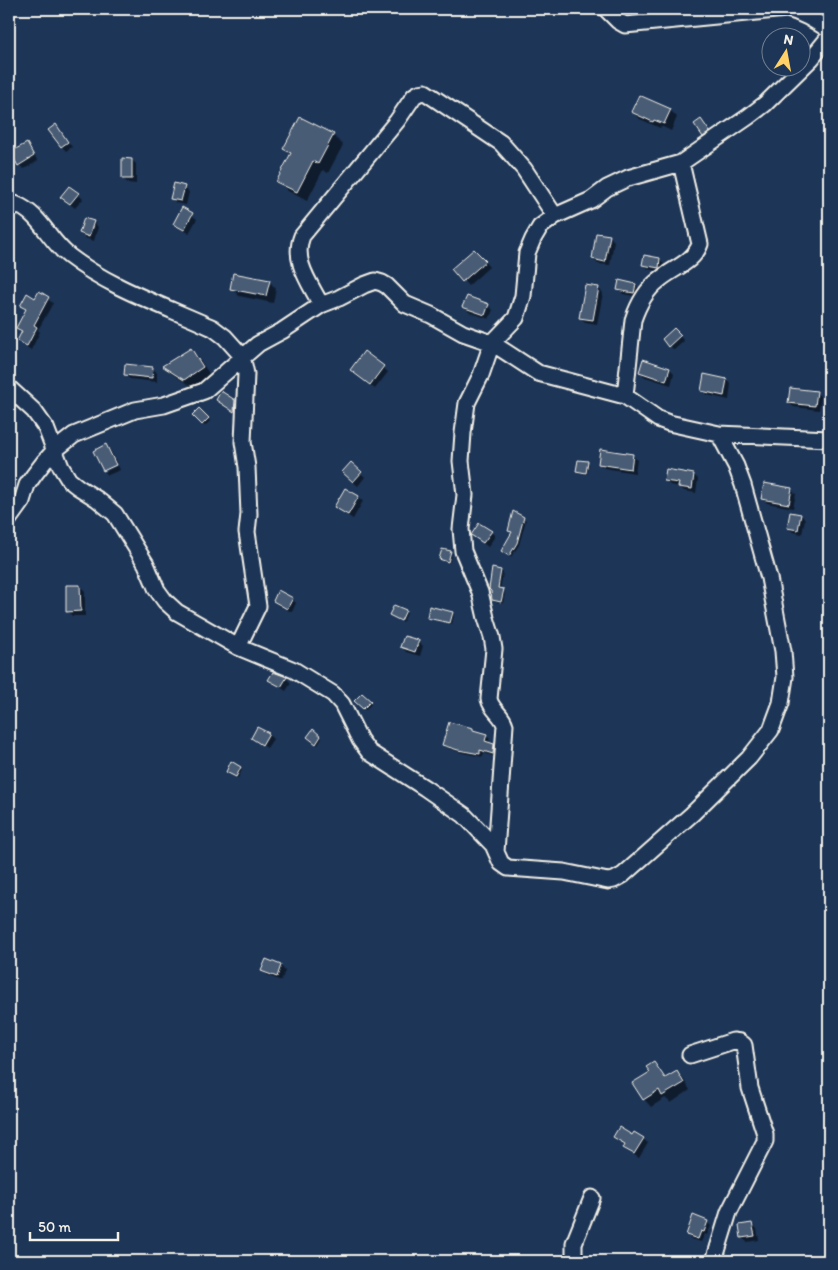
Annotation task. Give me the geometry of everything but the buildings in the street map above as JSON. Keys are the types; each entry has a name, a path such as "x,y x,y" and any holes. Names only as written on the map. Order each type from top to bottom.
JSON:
{"street":[{"path":"606,9 618,22 625,25 787,10 806,16 829,30"},
{"path":"496,852 505,725 491,705 494,649 492,637 480,592 463,551 461,529 465,495 461,461 467,403 481,375 492,343 516,318 523,296 528,253 533,239 540,227 555,216 591,200 607,188 628,178 680,163 748,117 765,104 811,59 829,37"},
{"path":"321,304 299,260 298,246 302,236 397,121 414,96 419,93 425,92 501,143 524,169 555,216"},
{"path":"625,396 633,320 637,310 654,285 694,256 700,244 680,163"},
{"path":"15,204 31,212 68,255 114,284 213,328 225,337 242,356 246,374 244,442 248,467 248,532 258,606 238,647"},
{"path":"9,519 22,501 27,485 34,475 54,450 74,436 135,410 164,405 204,391 258,344 282,331 321,304 339,298 364,284 375,281 382,283 405,304 431,315 463,333 492,343 538,373 625,396 658,419 719,434 829,439"},
{"path":"9,388 34,411 46,428 61,467 69,480 78,488 98,499 114,514 146,564 157,590 177,612 238,647 294,670 333,694 342,704 360,740 369,752 426,788 464,815 493,846 501,863 508,868 564,872 601,880 614,880 623,875 692,814 749,758 771,730 778,714 785,677 783,651 769,578 743,485 736,466 719,434"},
{"path":"690,1055 733,1041 740,1042 744,1046 750,1088 765,1134 765,1141 729,1212 714,1261"},
{"path":"574,1261 574,1243 592,1198"}]}
